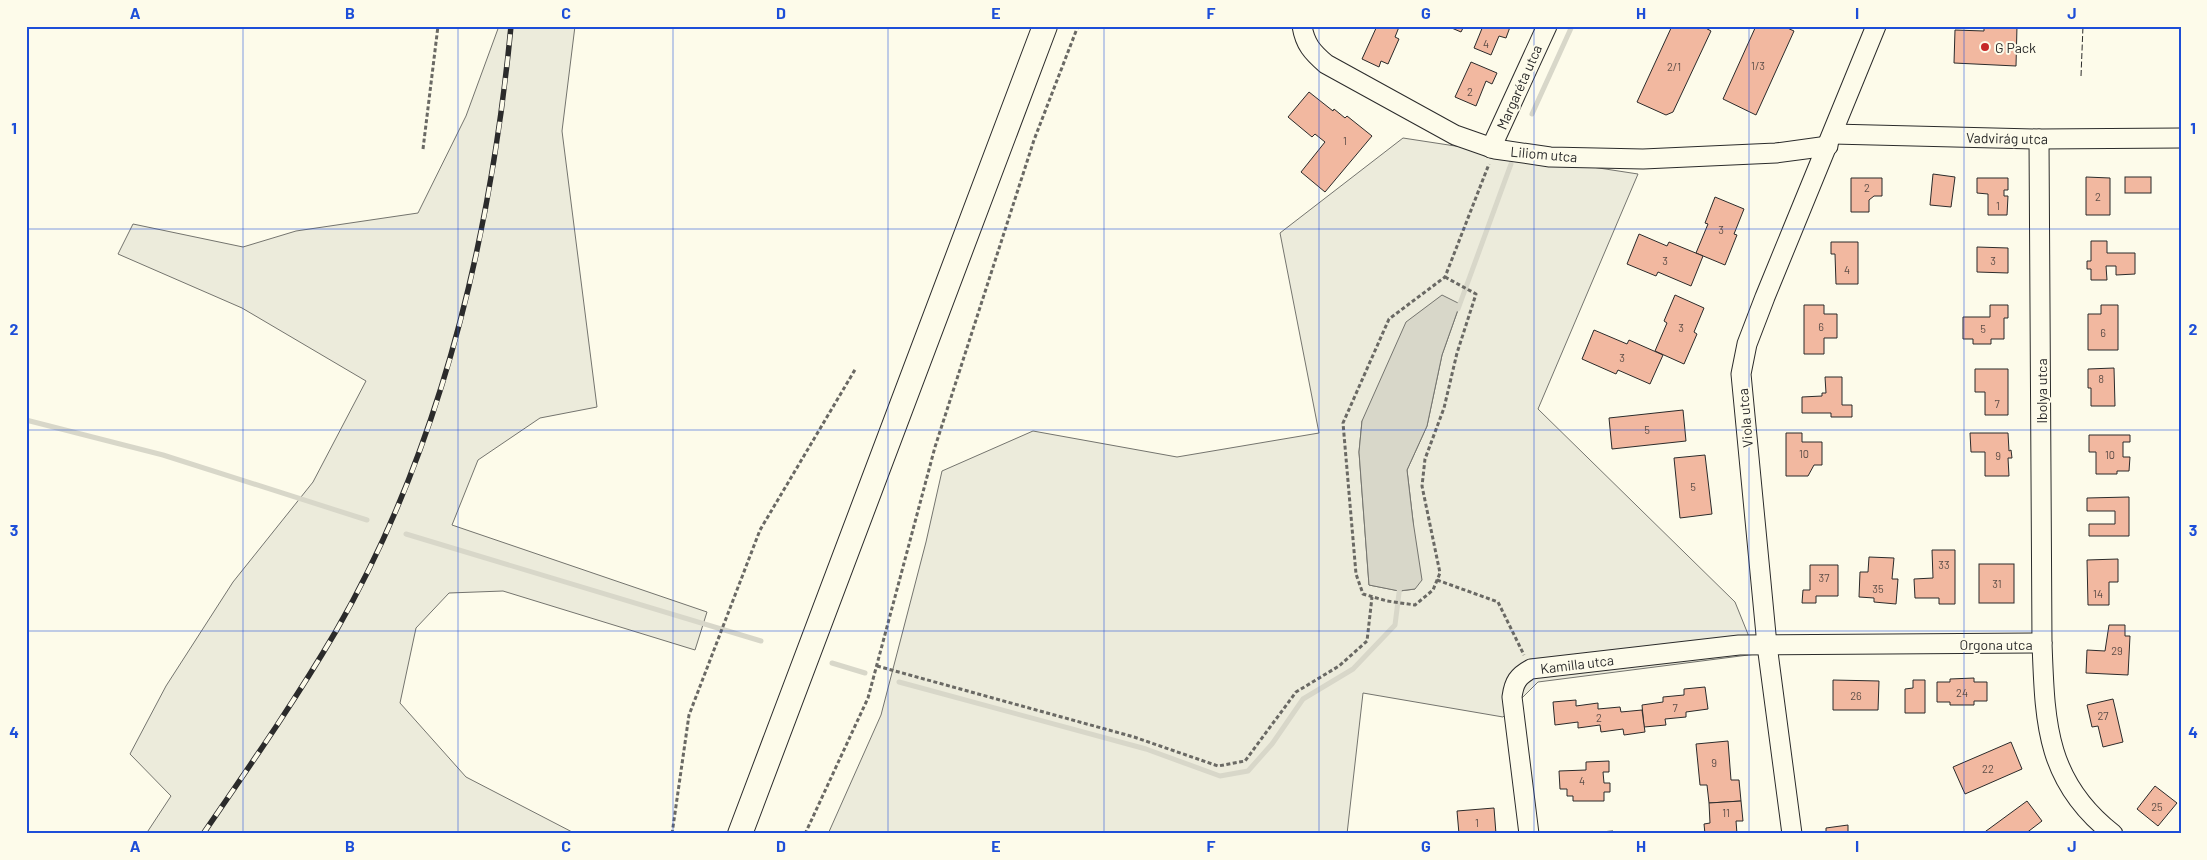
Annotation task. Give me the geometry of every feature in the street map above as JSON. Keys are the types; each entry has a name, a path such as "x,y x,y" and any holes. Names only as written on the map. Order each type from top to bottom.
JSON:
{"main road":[{"path":"740,834 1045,26"}],"street":[{"name":"Liliom utca","path":"1302,26 1304,38 1309,49 1326,64 1455,135 1493,149 1550,157 1643,159 1776,153 1830,140"},
{"name":"Margaréta utca","path":"1493,149 1547,26"},
{"name":"Viola utca","path":"1792,834 1767,645 1742,374 1747,344 1765,297 1876,26"},
{"name":"Ibolya utca","path":"2038,138 2042,644"},
{"name":"Vadvirág utca","path":"1830,140 2181,138"},
{"name":"Orgona utca","path":"1767,645 2042,644 2045,706 2056,762 2087,809 2113,834"},
{"name":"Kamilla utca","path":"1529,834 1512,697 1514,685 1520,675 1531,669 1739,645 1767,645"}],"path":[{"path":"423,148 438,26"},
{"path":"805,834 868,698 935,447 1034,140 1078,26"},
{"path":"1445,277 1476,294 1457,352 1444,408 1425,460 1422,486 1440,573 1433,590 1415,605 1387,601 1363,594 1356,574 1342,423 1389,319 1445,277 1493,149"},
{"path":"672,834 689,715 757,540 856,368"},
{"path":"1437,580 1498,602 1531,669"},
{"path":"876,666 1134,737 1218,766 1244,761 1296,692 1339,666 1367,641 1372,597"}],"shaded area":[{"path":"499,26 575,26 562,131 597,407 540,418 478,460 452,525 707,612 695,650 503,591 449,593 416,628 400,703 466,777 576,834 146,834 171,796 130,754 166,686 233,582 313,482 366,381 242,308 118,254 133,224 243,247 296,231 418,213 466,116"},
{"path":"1403,138 1638,174 1538,409 1735,602 1756,654 1538,682 1503,717 1363,693 1347,834 828,834 881,715 926,542 942,471 1033,431 1177,457 1319,433 1280,233","holes":["1460,304 1442,355 1427,426 1407,470 1413,521 1415,589 1400,591 1369,585 1359,452 1362,421"]},
{"path":"1442,295 1460,304 1442,355 1427,426 1407,470 1422,580 1415,589 1399,591 1369,585 1359,452 1362,421 1406,322"}],"building":[{"path":"1377,26 1399,27 1395,37 1399,39 1388,64 1381,61 1379,67 1362,59"},
{"path":"1447,26 1464,26 1461,32"},
{"path":"1483,26 1510,27 1506,38 1499,36 1491,55 1474,48"},
{"path":"1672,26 1702,26 1711,31 1673,112 1666,115 1637,102"},
{"path":"1756,26 1783,26 1794,31 1756,115 1723,99"},
{"name":"G Pack","path":"1984,26 2017,26 2016,66 1954,63 1955,30 1984,31"},
{"path":"1471,62 1497,73 1492,84 1486,81 1476,106 1455,97"},
{"path":"1309,92 1333,111 1334,109 1345,118 1347,116 1372,136 1325,192 1301,172 1325,142 1315,134 1312,137 1288,117"},
{"path":"1933,174 1955,177 1951,207 1930,205"},
{"path":"2086,177 2110,178 2110,215 2086,215"},
{"path":"2125,177 2151,177 2151,193 2125,193"},
{"path":"1851,178 1882,178 1882,196 1874,196 1869,200 1869,212 1851,212"},
{"path":"1977,178 2008,178 2008,190 2004,190 2004,196 2008,196 2007,215 1988,215 1988,194 1977,193"},
{"path":"1715,197 1744,209 1734,234 1737,235 1725,265 1696,253 1708,224 1705,223"},
{"path":"1639,234 1667,246 1669,242 1703,256 1691,286 1658,272 1656,276 1627,264"},
{"path":"2091,241 2107,241 2107,253 2135,253 2135,274 2116,275 2116,266 2106,266 2107,280 2091,280 2091,269 2087,269 2087,261 2091,261"},
{"path":"1831,242 1858,242 1858,284 1836,284 1835,254 1831,254"},
{"path":"1977,247 2008,248 2008,273 1977,272"},
{"path":"1675,295 1704,308 1694,332 1697,334 1684,364 1655,351 1667,323 1664,321"},
{"path":"1804,305 1824,305 1824,314 1837,314 1837,338 1824,338 1824,354 1804,354"},
{"path":"1990,305 2008,305 2008,318 2004,318 2004,339 1991,339 1991,344 1973,344 1973,339 1963,339 1963,317 1990,317"},
{"path":"2101,305 2118,305 2118,350 2088,350 2088,314 2101,314"},
{"path":"1594,330 1627,344 1629,340 1663,355 1650,384 1618,370 1616,374 1582,359"},
{"path":"2114,368 2115,406 2091,406 2091,388 2088,388 2088,369"},
{"path":"1975,369 2008,369 2008,415 1985,415 1985,392 1975,392"},
{"path":"1825,377 1842,377 1842,405 1852,405 1852,417 1831,417 1831,413 1802,413 1802,397 1822,396 1822,393 1826,393"},
{"path":"1683,410 1686,441 1612,449 1609,418"},
{"path":"1786,433 1802,433 1802,442 1822,442 1822,465 1814,465 1808,476 1786,476"},
{"path":"1970,433 2008,433 2009,451 2011,450 2012,458 2008,458 2009,476 1985,476 1985,452 1971,452"},
{"path":"2089,435 2130,435 2130,442 2123,442 2123,457 2130,457 2129,471 2117,471 2117,474 2096,474 2096,452 2089,452"},
{"path":"1705,455 1712,514 1680,518 1674,458"},
{"path":"2129,497 2129,536 2089,536 2089,524 2115,524 2115,511 2087,511 2087,498"},
{"path":"1932,550 1955,550 1955,604 1939,604 1939,598 1915,598 1914,579 1933,578"},
{"path":"1869,557 1894,558 1892,579 1898,579 1896,604 1874,602 1874,598 1859,597 1860,572 1868,572"},
{"path":"2118,559 2118,582 2109,582 2109,605 2088,605 2087,560"},
{"path":"1979,564 2014,564 2014,603 1979,603"},
{"path":"1810,565 1838,565 1838,596 1816,596 1816,603 1802,603 1803,590 1810,590"},
{"path":"2109,625 2125,625 2125,636 2130,636 2128,675 2086,673 2087,650 2105,651"},
{"path":"1974,678 1974,682 1987,682 1987,701 1974,701 1974,705 1950,705 1950,702 1937,702 1937,682 1950,682 1950,679"},
{"path":"1833,680 1879,681 1878,710 1833,710"},
{"path":"1913,680 1925,680 1925,713 1905,713 1905,689 1913,688"},
{"path":"1705,687 1708,709 1686,712 1686,717 1665,719 1666,725 1644,727 1642,705 1663,702 1663,697 1684,695 1684,689"},
{"path":"2113,699 2123,742 2103,747 2098,726 2092,727 2087,705"},
{"path":"1576,700 1576,706 1598,703 1598,709 1620,707 1621,712 1642,710 1645,732 1624,735 1623,729 1601,732 1600,725 1578,728 1578,722 1555,725 1553,702"},
{"path":"1728,741 1731,780 1739,780 1741,801 1709,803 1707,785 1700,785 1696,744"},
{"path":"2011,742 2022,769 1965,794 1953,767"},
{"path":"1609,761 1609,772 1603,772 1604,783 1610,783 1610,792 1604,792 1604,801 1573,801 1573,796 1567,796 1567,789 1560,789 1559,771 1586,770 1586,762"},
{"path":"2155,786 2177,803 2158,826 2137,809"},
{"path":"1741,801 1743,821 1736,821 1737,834 1705,834 1704,824 1710,823 1709,803"},
{"path":"2027,801 2042,821 2025,834 1982,834"},
{"path":"1494,808 1496,834 1459,834 1457,811"},
{"path":"1848,825 1848,834 1826,834 1826,828"},
{"path":"1613,831 1614,834 1587,834 1587,833"}],"waterway":[{"path":"1532,114 1572,26"},
{"path":"1458,309 1511,164"},
{"path":"26,420 163,455 367,520"},
{"path":"406,534 761,641"},
{"path":"899,682 1146,749 1220,776 1248,771 1272,744 1303,699 1353,669 1395,625 1400,585"},
{"path":"832,663 865,673"}],"railway":[{"path":"203,834 288,708 336,631 373,561 405,488 433,414 456,338 475,261 502,105 511,26"}],"fence":[{"path":"2081,76 2083,26"}],"place":[{"name":"G Pack","path":"1985,47"}]}
